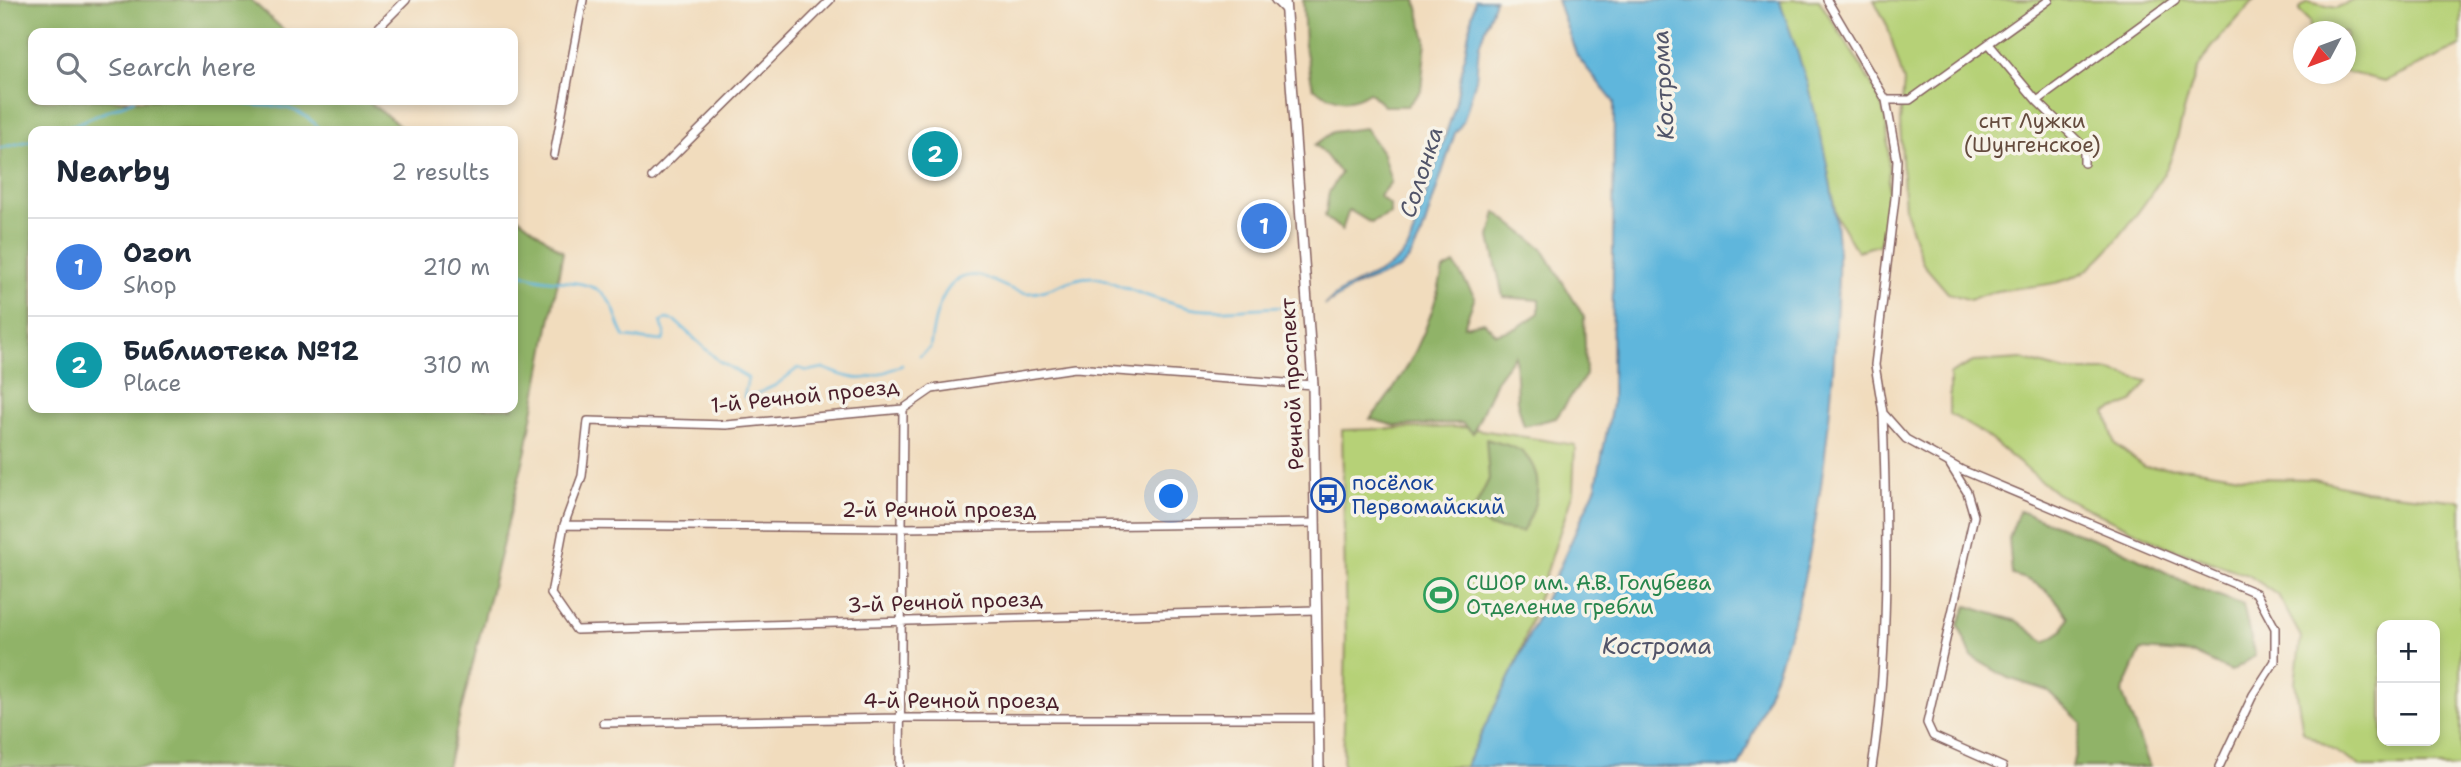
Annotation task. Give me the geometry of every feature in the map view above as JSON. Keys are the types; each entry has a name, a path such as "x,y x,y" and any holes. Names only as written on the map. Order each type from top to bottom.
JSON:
{"street":[{"path":"378,28 406,0"},
{"path":"554,155 583,0"},
{"path":"652,177 830,0"},
{"path":"1275,0 1286,10"},
{"name":"Речной проспект","path":"1285,0 1313,385 1319,767"},
{"path":"1827,0 1886,100 1897,160 1875,365 1883,414 1887,526 1884,628 1872,767"},
{"path":"1886,100 1910,100 2049,0"},
{"path":"2038,101 2175,0"},
{"path":"1989,44 2038,101 2084,147 2084,163"},
{"name":"1-й Речной проезд","path":"564,525 582,476 588,421 726,425 903,409 932,389 1075,368 1313,385"},
{"path":"900,767 903,409"},
{"path":"1883,414 1906,439 1949,462 2256,593 2275,628 2275,661 2253,695 2219,767"},
{"path":"1949,462 1967,492 1974,516 1927,723 1933,736 2003,767"},
{"name":"2-й Речной проезд","path":"564,525 902,528 1315,523"},
{"name":"3-й Речной проезд","path":"564,525 551,594 576,630 1315,610"},
{"name":"4-й Речной проезд","path":"603,723 900,718 1319,718"}],"green space":[{"path":"0,0 251,0 282,28 28,28 28,105 373,105 400,126 28,126 28,413 518,413 518,217 563,252 526,450 447,767 0,767"},
{"path":"1303,0 1416,0 1426,40 1421,91 1407,106 1384,106 1369,92 1354,99 1341,100 1313,88 1305,47"},
{"path":"1779,0 1819,0 1859,62 1880,101 1887,132 1888,173 1879,245 1857,251 1836,216 1824,151"},
{"name":"снт Лужки (Шунгенское)","path":"1874,0 2254,0 2201,62 2166,170 2134,217 2098,261 2074,277 2060,282 1984,294 1970,300 1948,293 1923,264 1905,210 1900,122 1904,82 1887,25"},
{"path":"2354,0 2461,0 2461,46 2385,81 2356,74 2356,21 2309,21 2300,12 2300,8 2308,2 2336,8"},
{"path":"1365,128 1383,154 1391,182 1379,196 1390,205 1390,214 1371,223 1349,210 1342,230 1325,217 1329,192 1341,173 1315,145 1333,132"},
{"path":"1496,212 1542,248 1584,317 1586,375 1556,418 1524,426 1517,401 1515,355 1497,379 1473,433 1462,423 1396,426 1370,419 1395,386 1416,349 1432,310 1443,270 1454,264 1475,297 1464,326 1484,322 1496,334 1517,328 1539,313 1539,300 1503,297 1490,237"},
{"path":"2021,359 2065,371 2110,371 2148,381 2133,402 2106,412 2115,444 2145,467 2192,468 2252,478 2314,479 2365,491 2461,501 2461,767 2362,767 2303,732 2295,682 2301,637 2278,595 2248,575 2166,546 2057,494 1985,435 1950,414 1950,374 1973,362"},
{"name":"СШОР им. А.В. Голубева Отделение гребли","path":"1462,427 1575,445 1573,492 1517,662 1465,767 1343,767 1346,638 1342,430"},
{"path":"1486,439 1519,450 1535,471 1535,502 1522,532 1488,527 1473,512 1489,479"},
{"path":"2019,511 2116,547 2193,586 2243,605 2255,656 2231,671 2194,654 2141,650 2122,693 2150,767 2072,767 2082,723 2048,691 2008,678 1972,657 1958,625 1967,606 2017,621 2045,642 2063,630 2068,617 2045,590 2012,575 2009,538"}],"water":[{"path":"1475,0 1495,0 1479,46 1476,80 1463,122 1455,133 1422,234 1410,258 1399,269 1356,286 1324,306 1344,290 1392,265 1409,246 1455,106"},
{"name":"Кострома","path":"1557,0 1779,0 1806,79 1820,133 1835,214 1838,262 1827,442 1812,543 1797,608 1778,668 1739,767 1465,767 1517,662 1596,486 1612,405 1614,102 1577,56"}],"waterway":[{"name":"Солонка","path":"71,126 122,105"},
{"name":"Солонка","path":"252,105 288,108 299,112 317,126"},
{"name":"Солонка","path":"0,148 28,141"},
{"name":"Солонка","path":"518,271 535,278 593,287 611,303 625,337 663,341 665,333 661,322 666,319 675,321 719,361 748,378 744,397 748,398 776,385 798,368 808,371 823,368 846,377 863,378 902,365"},
{"name":"Солонка","path":"920,356 930,348 942,299 953,283 969,276 986,278 1027,293 1044,291 1084,277 1093,277 1156,299 1201,310 1290,307"}],"place":[{"name":"Библиотека №12","path":"935,154"},
{"name":"Ozon","path":"1264,226"},
{"name":"посёлок Первомайский","path":"1328,495"},
{"name":"СШОР им. А.В. Голубева Отделение гребли","path":"1441,595"}]}
